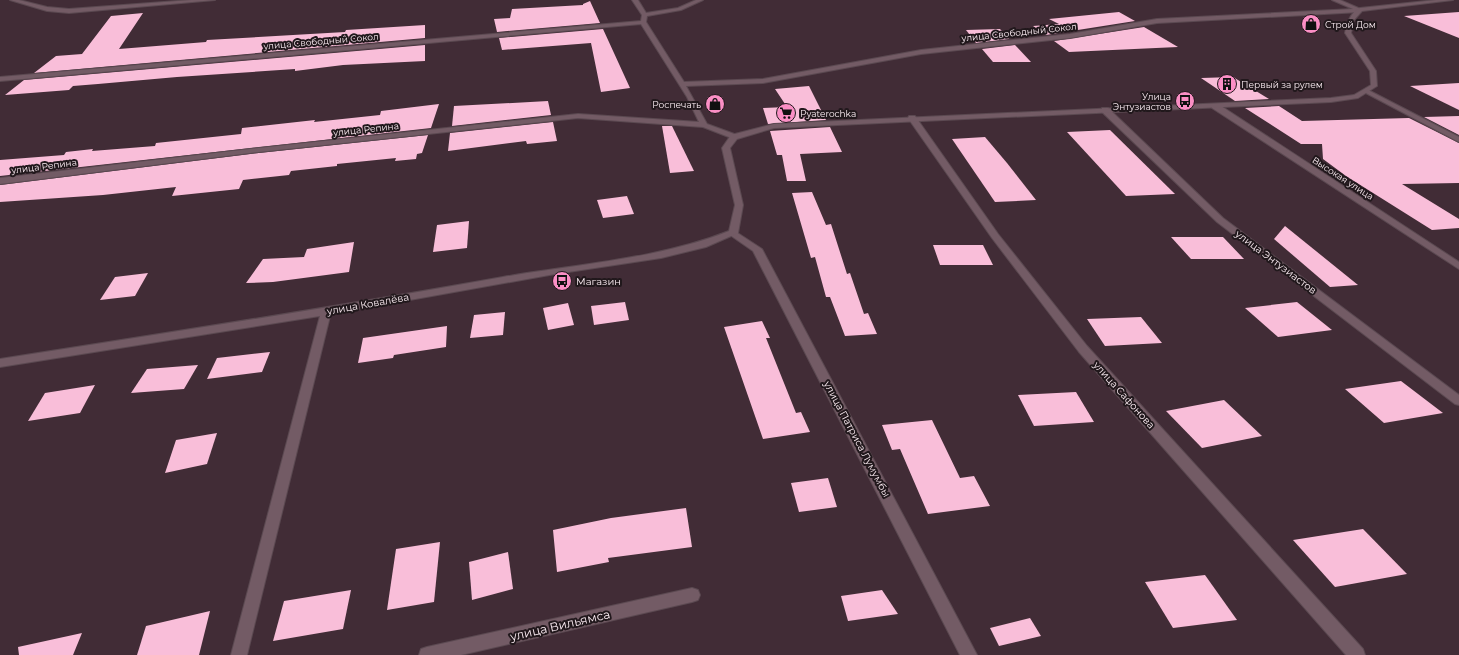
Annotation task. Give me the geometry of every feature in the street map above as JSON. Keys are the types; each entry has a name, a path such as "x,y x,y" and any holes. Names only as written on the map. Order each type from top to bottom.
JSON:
{"street":[{"path":"14,0 47,9 69,10 212,0"},
{"path":"635,0 644,19 704,125"},
{"name":"улица Свободный Сокол","path":"0,79 644,19 679,9 700,0"},
{"path":"733,233 740,205 726,148 734,137 774,126 912,118 1215,106 1330,100 1356,97 1374,86 1373,71 1348,33 1350,19 1360,10 1335,0"},
{"name":"улица Свободный Сокол","path":"682,84 763,81 921,52 1070,36 1157,21 1360,10 1450,0"},
{"path":"1366,91 1459,140"},
{"name":"Высокая улица","path":"1215,106 1459,266"},
{"name":"улица Энтузиастов","path":"1105,110 1220,220 1459,401"},
{"name":"улица Репина","path":"0,181 250,151 578,116 704,125 734,137"},
{"name":"улица Сафонова","path":"912,118 996,236 1082,349 1357,655"},
{"name":"улица Ковалёва","path":"0,363 326,312 555,271 661,255 703,245 733,233"},
{"name":"улица Патриса Лумумбы","path":"733,233 757,249 969,655"},
{"path":"239,655 326,312"},
{"name":"улица Вильямса","path":"427,655 692,595"}],"building":[{"path":"590,1 600,23 497,32 494,19 510,18 512,9 583,5"},
{"path":"1119,12 1135,21 1046,35 1033,26 1059,24 1049,19"},
{"path":"1459,12 1459,38 1404,16"},
{"path":"143,13 119,49 206,42 207,40 345,32 346,30 425,25 425,38 34,73 56,56 82,54 111,16"},
{"path":"1144,27 1178,47 1069,52 1054,41"},
{"path":"603,29 630,88 601,92 591,43 502,50 499,38"},
{"path":"1000,29 1009,39 976,43 966,30"},
{"path":"425,45 425,61 343,65 295,71 295,69 177,77 73,86 69,90 5,95 24,80"},
{"path":"1015,45 1031,62 993,62 982,49"},
{"path":"1233,77 1269,99 1235,101 1201,78"},
{"path":"1459,83 1459,110 1410,86"},
{"path":"809,86 826,120 768,124 763,108 787,107 775,89"},
{"path":"548,101 551,115 452,126 454,106"},
{"path":"439,104 431,128 0,176 0,160 64,155 66,152 93,149 92,151 155,146 156,143 241,134 242,128 380,115 381,111"},
{"path":"1279,106 1302,121 1409,118 1459,143 1459,183 1402,184 1459,219 1459,228 1432,230 1346,176 1323,159 1322,144 1301,144 1245,108"},
{"path":"1459,116 1459,135 1424,117"},
{"path":"553,122 557,141 527,144 526,141 448,151 450,133"},
{"path":"662,126 672,126 694,171 670,173"},
{"path":"830,127 842,152 800,154 806,181 787,181 782,155 777,155 770,131"},
{"path":"1110,130 1175,194 1126,196 1067,132"},
{"path":"428,135 422,153 417,154 416,159 395,161 396,158 337,164 337,166 291,171 289,175 243,180 239,189 172,196 176,187 103,195 0,202 0,185 250,154"},
{"path":"985,137 1036,200 995,202 952,139"},
{"path":"812,192 826,225 831,224 847,274 850,273 864,314 868,313 877,334 845,336 830,297 826,297 815,257 811,258 792,193"},
{"path":"627,196 634,214 603,218 597,200"},
{"path":"469,221 467,248 433,252 437,225"},
{"path":"1285,226 1358,285 1330,287 1274,239"},
{"path":"1171,237 1223,237 1244,259 1191,259"},
{"path":"354,242 349,272 273,282 246,283 263,259 304,257 307,249"},
{"path":"933,245 983,245 993,265 940,265"},
{"path":"148,273 135,296 100,300 115,277"},
{"path":"625,302 629,320 594,325 591,306"},
{"path":"1297,302 1332,330 1278,337 1245,308"},
{"path":"568,303 574,325 548,330 543,308"},
{"path":"505,312 503,335 470,338 474,315"},
{"path":"1141,317 1162,343 1105,346 1087,319"},
{"path":"762,321 770,338 766,338 796,413 801,412 810,432 763,439 724,327"},
{"path":"447,326 446,347 394,355 393,358 358,363 363,338"},
{"path":"270,352 262,372 207,379 217,358"},
{"path":"198,365 184,389 131,393 147,369"},
{"path":"1401,381 1443,413 1384,423 1345,389"},
{"path":"95,385 80,413 28,421 45,393"},
{"path":"1076,392 1094,422 1034,426 1018,395"},
{"path":"1224,400 1262,436 1202,448 1166,411"},
{"path":"932,420 960,478 974,476 990,506 928,514 900,449 892,450 882,425"},
{"path":"217,433 207,464 165,473 176,440"},
{"path":"828,478 837,507 799,512 791,483"},
{"path":"686,508 692,547 608,558 609,562 557,572 553,530 611,518"},
{"path":"1363,529 1407,574 1335,587 1293,540"},
{"path":"440,542 434,602 387,610 396,549"},
{"path":"508,552 513,589 472,600 469,562"},
{"path":"1205,575 1237,620 1173,628 1145,582"},
{"path":"351,590 343,629 273,641 284,601"},
{"path":"882,590 898,614 848,621 841,596"},
{"path":"210,611 199,655 137,655 146,626"},
{"path":"1030,618 1041,636 999,646 990,628"},
{"path":"82,633 73,655 19,655 18,647"}],"place":[{"name":"Строй Дом","path":"1311,24"},
{"name":"Первый за рулем","path":"1227,84"},
{"name":"Улица Энтузиастов","path":"1185,101"},
{"name":"Роспечать","path":"715,104"},
{"name":"Pyaterochka","path":"786,113"},
{"name":"Магазин","path":"562,281"}]}
